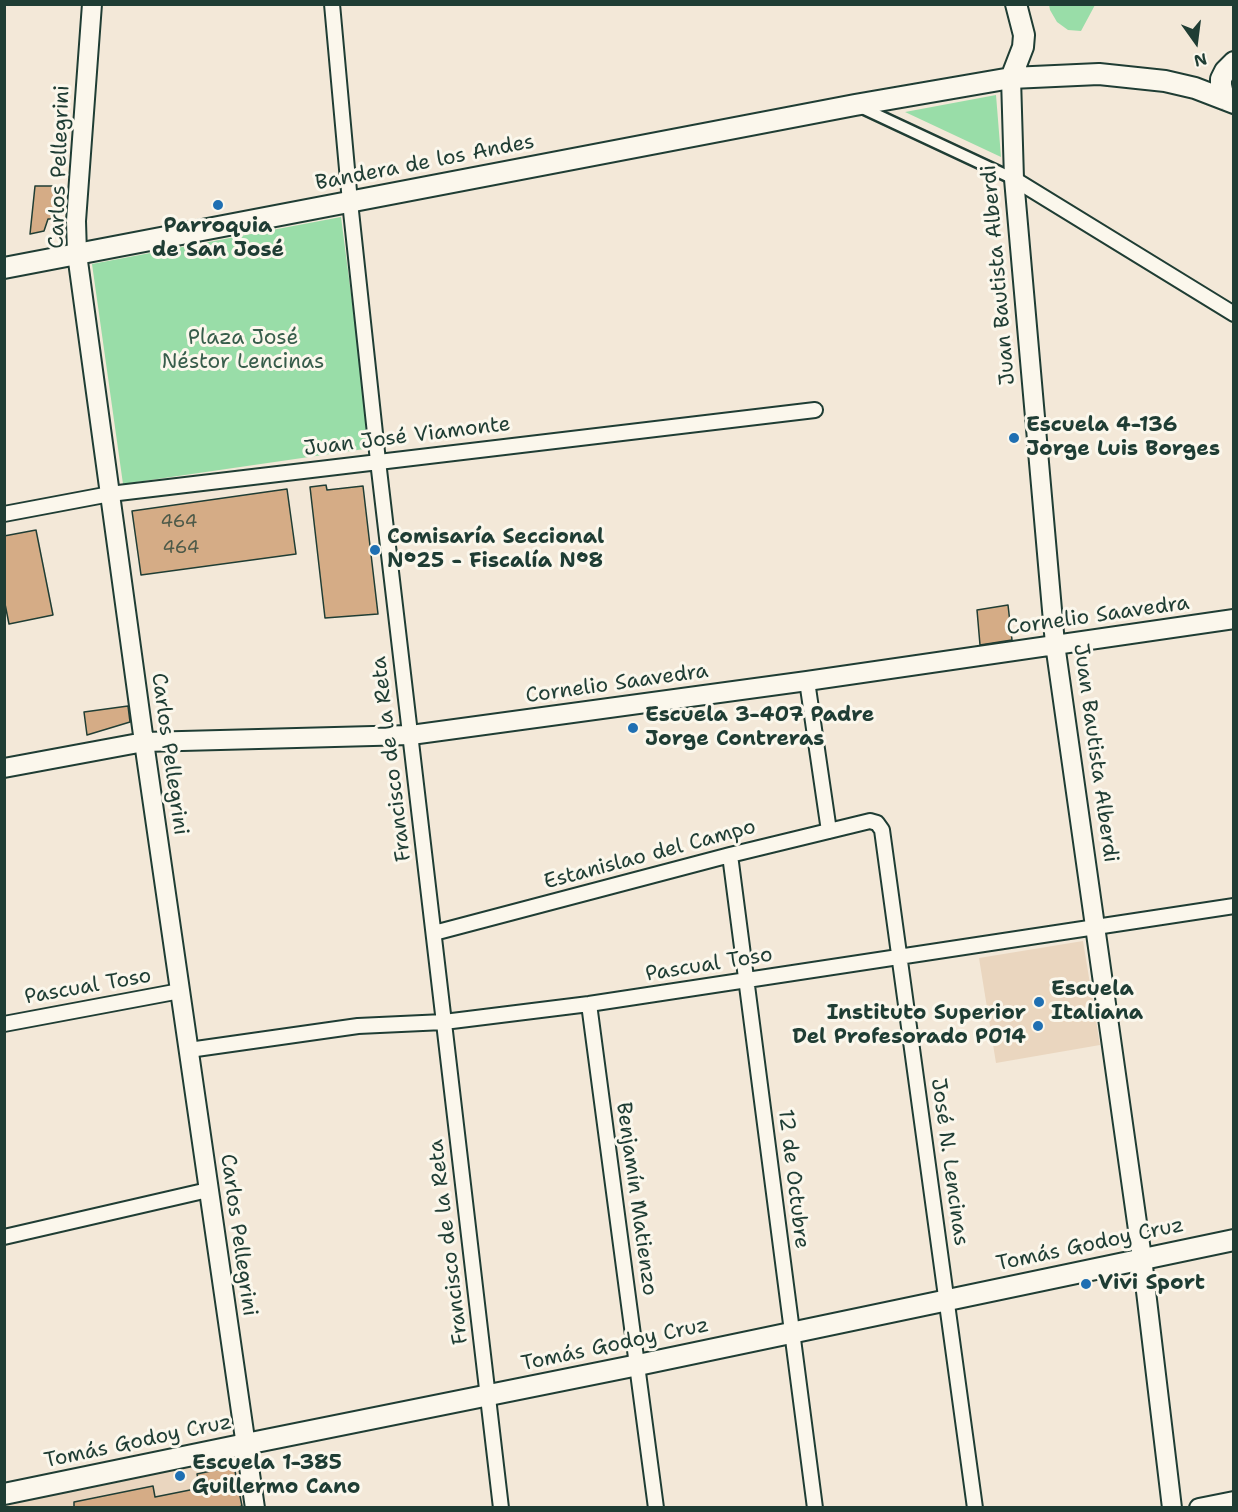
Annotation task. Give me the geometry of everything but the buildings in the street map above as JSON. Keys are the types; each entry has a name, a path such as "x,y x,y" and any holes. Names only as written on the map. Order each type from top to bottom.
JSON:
{"main road":[{"name":"Juan Bautista Alberdi","path":"1011,78 1023,47 1024,35 1016,4"},
{"path":"1229,101 1221,80 1233,62"},
{"name":"Bandera de los Andes","path":"4,268 855,105 1011,78 1099,74 1180,84 1229,101"},
{"name":"Tomás Godoy Cruz","path":"4,1494 638,1365 1233,1240"}],"street":[{"name":"Carlos Pellegrini","path":"92,4 76,221 77,254 144,742 255,1508"},
{"name":"Francisco de la Reta","path":"332,4 350,202 378,461 501,1508"},
{"name":"Juan Bautista Alberdi","path":"1011,78 1014,179 1055,644 1142,1258 1172,1508"},
{"path":"855,105 1014,179 1233,314"},
{"name":"Juan José Viamonte","path":"4,514 110,494 815,410"},
{"name":"Cornelio Saavedra","path":"4,768 144,742 411,735 807,681 1233,619"},
{"path":"807,681 829,831"},
{"name":"Estanislao del Campo","path":"434,933 730,855 870,821 877,824"},
{"name":"José N. Lencinas","path":"877,824 882,830 975,1508"},
{"name":"12 de Octubre","path":"730,855 815,1508"},
{"name":"Pascual Toso","path":"189,1050 358,1026 444,1023 589,1004 1233,906"},
{"name":"Pascual Toso","path":"4,1024 180,991"},
{"name":"Benjamín Matienzo","path":"589,1004 656,1508"},
{"path":"4,1237 208,1190"},
{"path":"1199,1508 1233,1500"}],"shaded area":[{"name":"Escuela Italiana","path":"1083,941 1100,1045 996,1063 979,958"},
{"name":"Escuela 1-385 Guillermo Cano","path":"236,1451 244,1507 5,1508 4,1501"}],"green space":[{"path":"1049,4 1095,5 1081,31 1068,30 1057,22"},
{"path":"996,95 1001,157 905,112"},
{"name":"Plaza José Néstor Lencinas","path":"341,217 371,448 123,484 92,264"}],"place":[{"name":"Parroquia de San José","path":"218,205"},
{"name":"Escuela 4-136 Jorge Luis Borges","path":"1014,438"},
{"name":"Comisaría Seccional N°25 - Fiscalía N°8","path":"375,550"},
{"name":"Escuela 3-407 Padre Jorge Contreras","path":"633,728"},
{"name":"Escuela Italiana","path":"1039,1002"},
{"name":"Instituto Superior Del Profesorado P014","path":"1038,1026"},
{"name":"Vivi Sport","path":"1086,1284"},
{"name":"Escuela 1-385 Guillermo Cano","path":"180,1476"}]}
